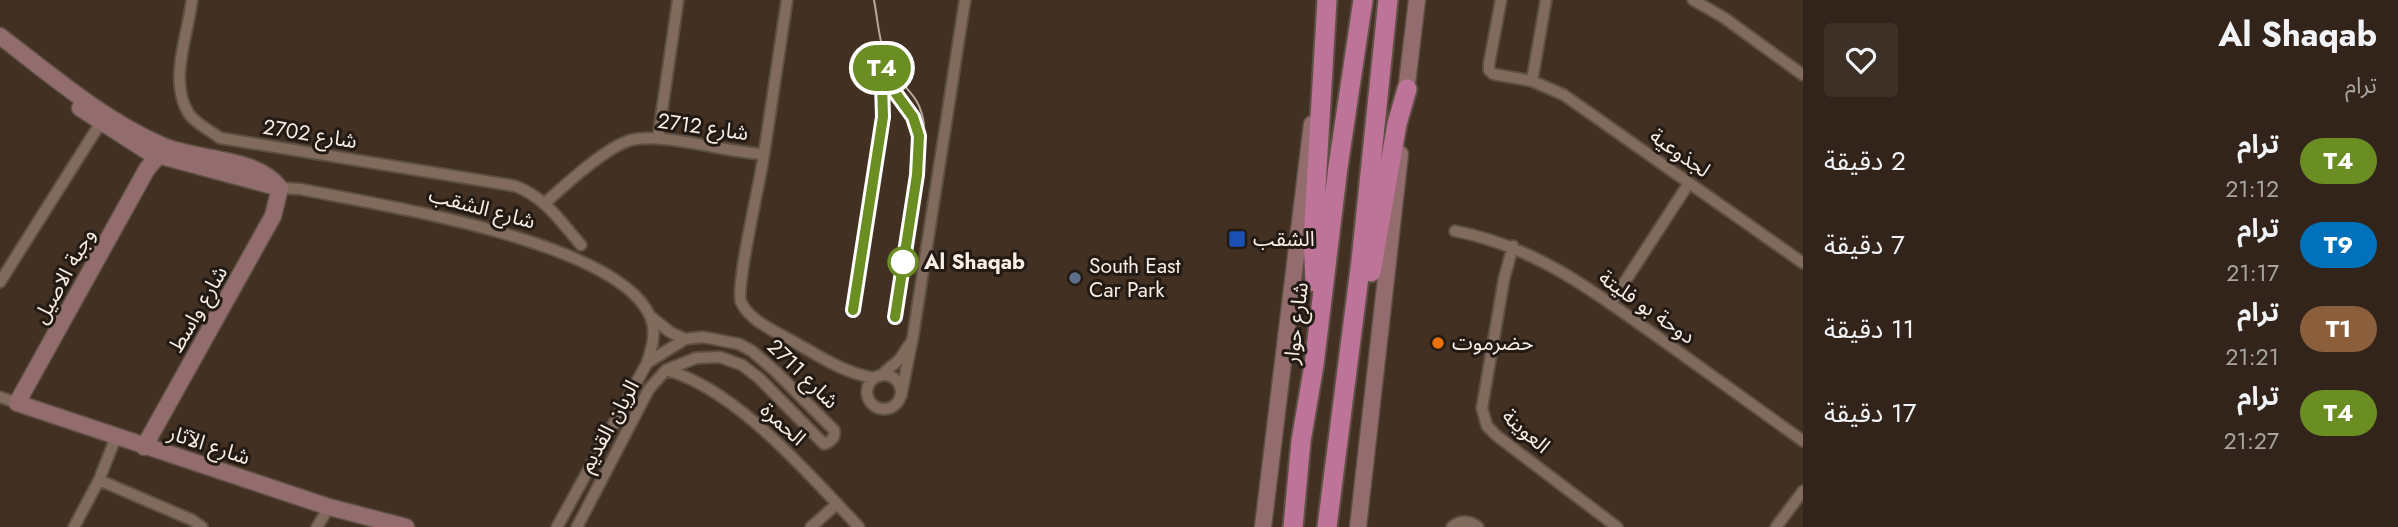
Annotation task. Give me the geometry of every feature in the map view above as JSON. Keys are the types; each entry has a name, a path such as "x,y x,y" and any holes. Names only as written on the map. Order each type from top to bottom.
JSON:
{"highway":[{"path":"1317,336 1312,238 1327,0"},
{"name":"شارع حوار","path":"1293,527 1301,441 1363,0"},
{"path":"1327,527 1361,261 1388,0"},
{"path":"1350,343 1368,288 1396,124 1407,89"},
{"path":"1286,527 1296,500"}],"street":[{"name":"شارع 2702","path":"192,0 179,78 181,98 191,116 220,138 515,187 526,190 545,203"},
{"path":"658,138 678,0"},
{"name":"شارع 2712","path":"545,203 621,144 636,139 658,138 743,153 764,154 787,0"},
{"path":"843,370 870,403 882,410 894,407 901,396 913,336 965,0"},
{"name":"شارع حوار","path":"1263,527 1327,0"},
{"path":"1358,527 1417,0"},
{"name":"لجذوعية","path":"1501,0 1489,70 1493,74 1532,80 1564,96 1803,263"},
{"path":"1532,80 1546,0"},
{"path":"1693,0 1723,17 1803,75"},
{"name":"شارع الشقب","path":"0,36 75,93 140,148 158,156 280,188 300,189 496,230 557,251 604,271 638,299 651,317 670,332 685,339"},
{"name":"شارع الشقب","path":"0,47 104,118 163,146 265,173 280,188"},
{"path":"1,280 104,118"},
{"path":"140,148 147,169"},
{"path":"764,154 741,279 741,302 767,327 843,370 877,377 887,375 898,383 901,396"},
{"name":"وجبة الاصيل","path":"17,403 147,169 158,156"},
{"path":"1611,303 1689,183"},
{"name":"شارع واسط","path":"144,447 274,216 280,188"},
{"path":"545,203 581,245"},
{"name":"دوحة بو فليتة","path":"1455,231 1514,246 1552,265 1611,303 1803,441"},
{"name":"العوينة","path":"1514,246 1504,279 1482,408 1484,420 1497,436 1617,527"},
{"path":"647,363 653,345 651,317"},
{"path":"867,397 869,384 900,359 913,336"},
{"name":"شارع 2711","path":"685,339 703,337 739,344 752,351 775,370 834,430 834,436 824,444"},
{"name":"الريان القديم","path":"557,527 647,363 685,339"},
{"name":"الريان القديم","path":"577,527 649,390 666,370 696,358 709,356 731,360 760,378 824,444"},
{"name":"الحمرة","path":"666,370 699,383 753,421 859,527"},
{"name":"شارع الآثار","path":"0,397 329,507 406,527"},
{"path":"75,527 99,480 116,437"},
{"path":"99,480 192,520 202,527"},
{"path":"1776,527 1803,491"},
{"path":"811,527 837,504"},
{"path":"317,527 329,507"},
{"path":"1452,527 1466,521 1478,527"}],"tram line":[{"path":"874,0 886,57 894,73 919,105 924,125 895,317"},
{"path":"853,310 883,117 882,83 877,52"},
{"name":"T4","path":"853,310 883,117 884,101 879,60 886,80 918,126 919,136 920,154 895,317"},
{"path":"884,73 913,117 919,133"}],"place":[{"name":"الشقب","path":"1237,239"},
{"name":"Al Shaqab","path":"903,262"},
{"name":"South East Car Park","path":"1075,278"},
{"name":"حضرموت","path":"1438,343"}]}
